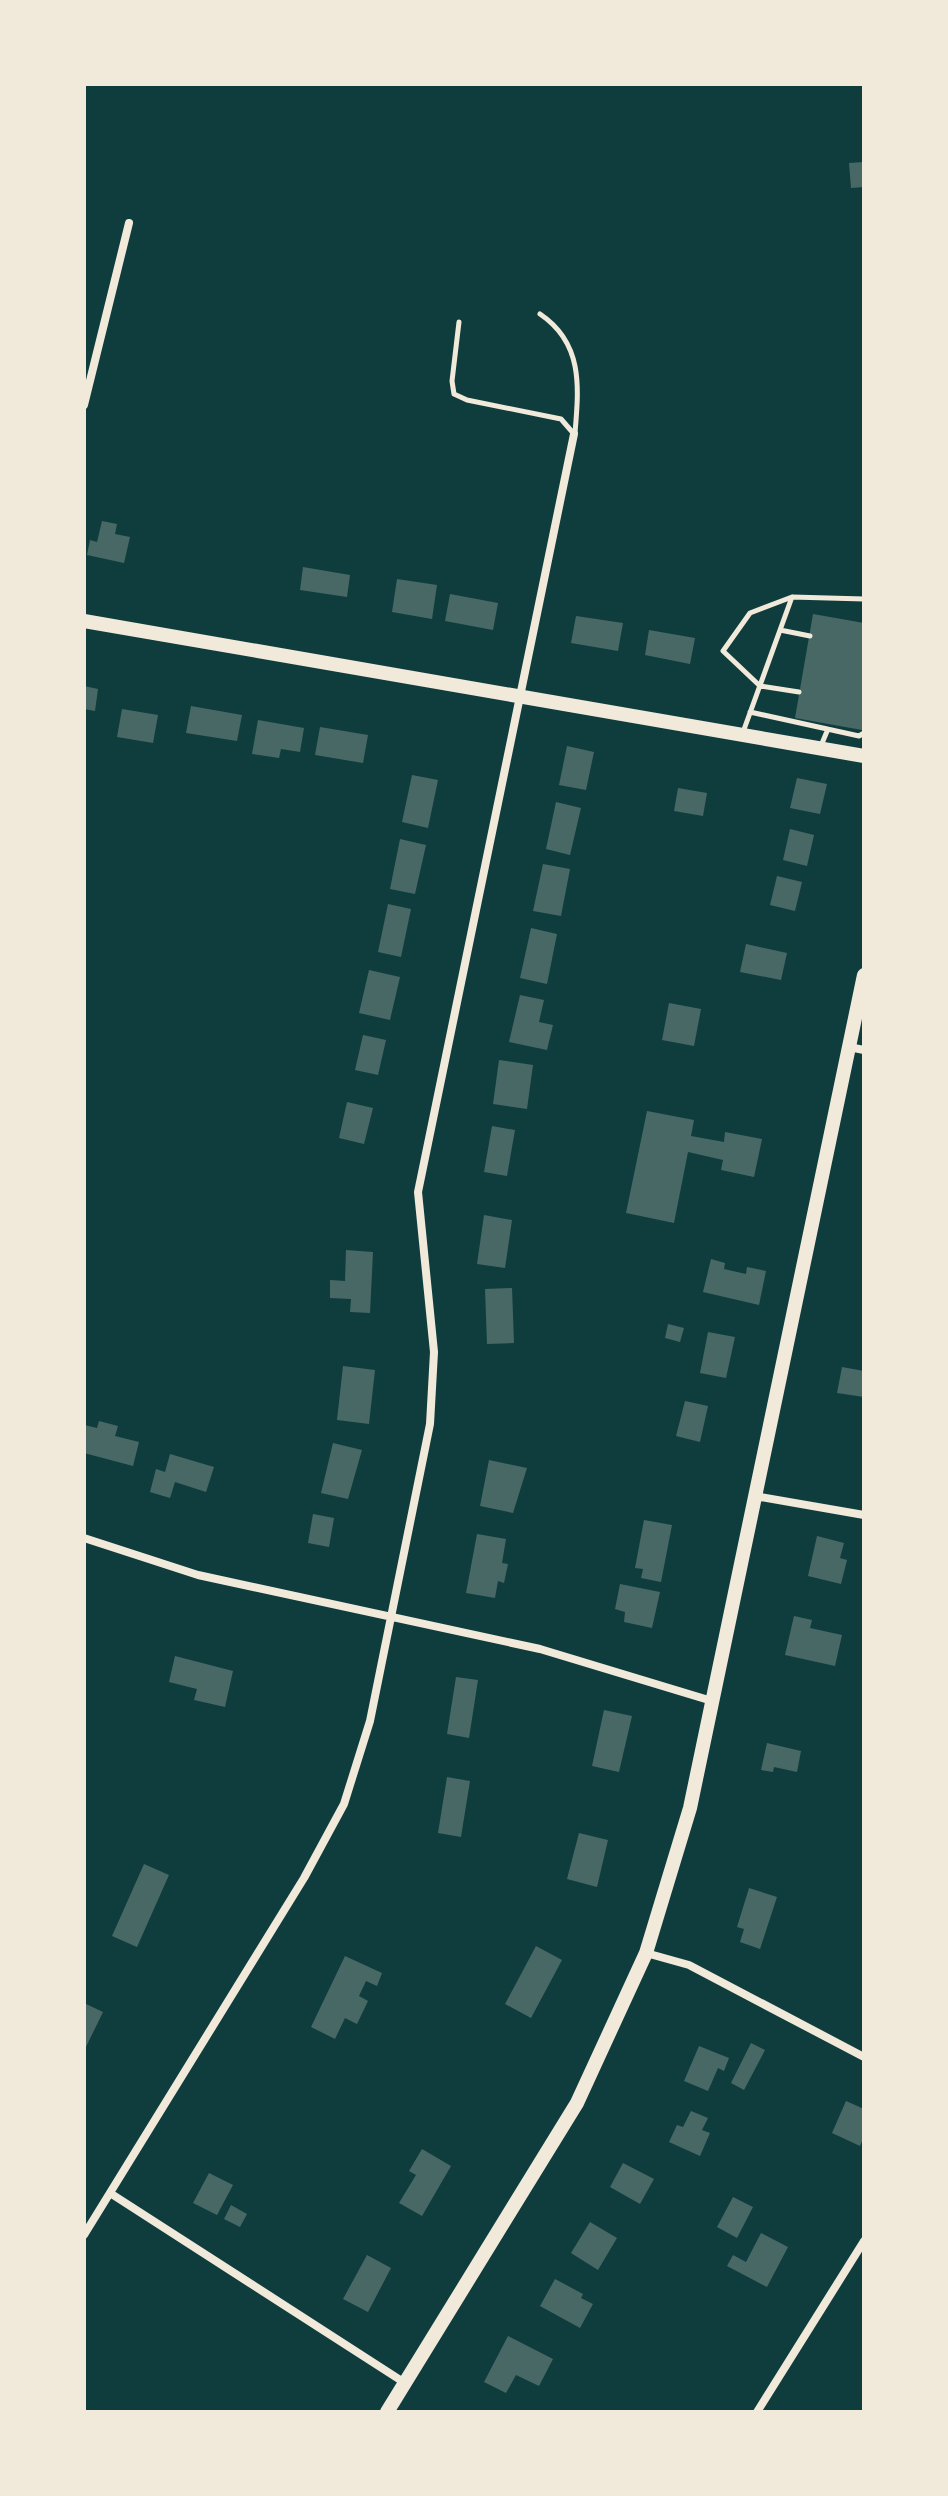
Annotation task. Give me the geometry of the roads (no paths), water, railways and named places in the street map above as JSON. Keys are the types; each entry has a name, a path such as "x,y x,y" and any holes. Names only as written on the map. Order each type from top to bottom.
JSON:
{"main road":[{"path":"84,621 864,756"},
{"path":"387,2412 577,2103 646,1953 690,1808 755,1496 856,1048 864,975"}],"street":[{"path":"84,405 129,223"},
{"path":"84,2235 304,1878 344,1804 370,1721 430,1424 434,1352 418,1192 574,434"},
{"path":"755,1496 864,1515"},
{"path":"84,1538 198,1575 540,1649 712,1701"},
{"path":"646,1953 689,1965 864,2057"},
{"path":"110,2193 405,2383"},
{"path":"757,2412 864,2241"}],"lane":[{"path":"540,314 555,324 573,351 579,385 574,434"},
{"path":"459,322 452,381 454,394 467,400 561,419 574,434"},
{"path":"742,736 792,597"},
{"path":"799,692 760,686 723,651 750,613 792,597 864,599"},
{"path":"780,630 810,636"},
{"path":"750,712 859,736 864,733"},
{"path":"820,749 828,729"}]}
